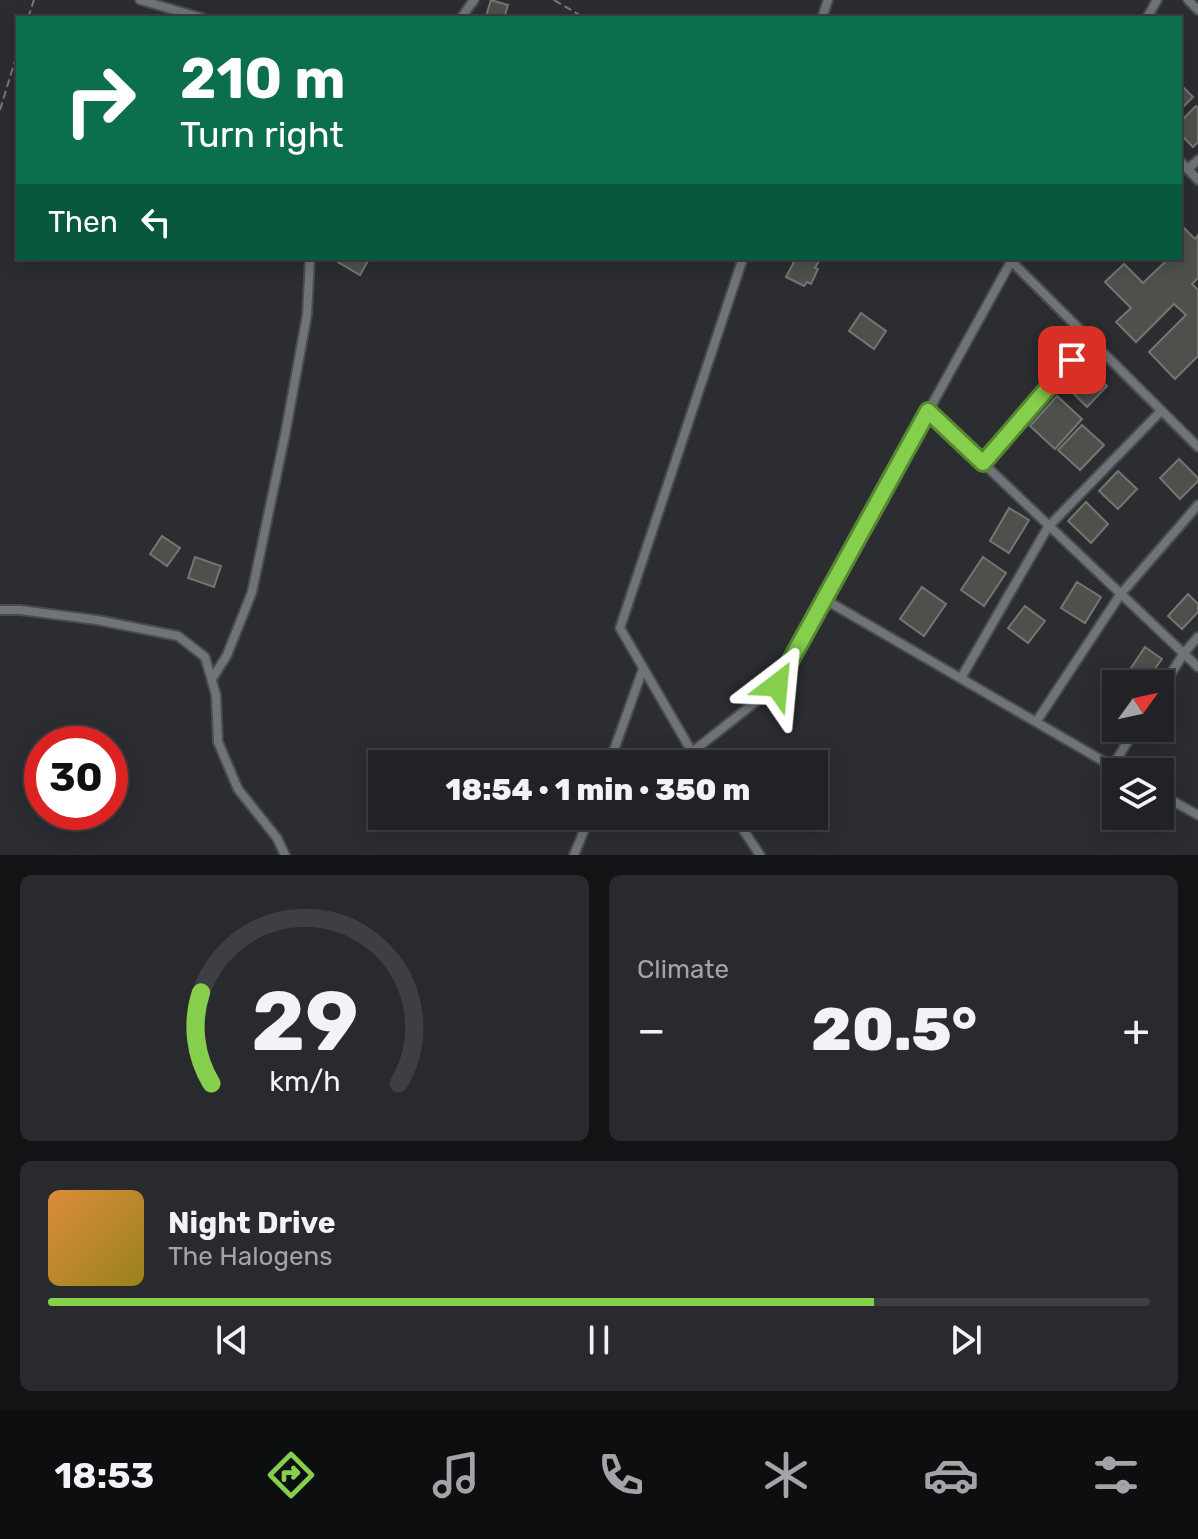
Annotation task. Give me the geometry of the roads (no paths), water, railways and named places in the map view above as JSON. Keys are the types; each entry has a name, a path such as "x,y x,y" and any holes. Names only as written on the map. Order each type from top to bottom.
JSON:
{"street":[{"path":"140,0 195,16"},
{"path":"1188,0 1198,10"},
{"path":"1188,169 1198,160"},
{"path":"1182,163 1198,180"},
{"path":"212,679 227,655 252,592 304,330 310,260"},
{"path":"690,750 620,628 742,260"},
{"path":"696,750 777,685 1012,260 1198,447"},
{"path":"983,463 1089,340"},
{"path":"928,411 1198,667"},
{"path":"961,678 1048,527 1161,411"},
{"path":"1036,722 1120,595 1198,505"},
{"path":"824,599 1102,761"},
{"path":"0,610 97,620 178,636 205,657 216,695 218,742 238,789 277,838 285,855"},
{"path":"1173,670 1198,637"},
{"path":"614,750 643,669"},
{"path":"1174,801 1196,811"},
{"path":"574,855 584,830"},
{"path":"743,830 760,855"}]}
